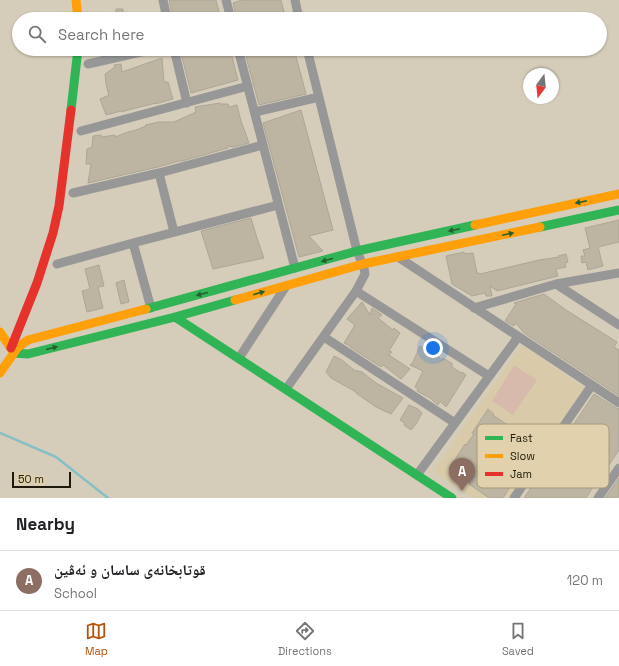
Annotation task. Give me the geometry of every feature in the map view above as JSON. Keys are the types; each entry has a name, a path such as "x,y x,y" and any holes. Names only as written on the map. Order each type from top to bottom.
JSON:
{"street":[{"path":"76,0 77,12"},
{"path":"163,0 166,12"},
{"path":"226,0 229,12"},
{"path":"294,0 297,12"},
{"path":"0,374 12,351 52,238 57,215 69,134 77,56"},
{"path":"88,64 123,56"},
{"path":"176,56 187,103"},
{"path":"240,56 295,268"},
{"path":"286,389 324,337 365,276 363,264 357,251 309,56"},
{"path":"81,131 248,86"},
{"path":"254,112 319,97"},
{"path":"73,194 263,145"},
{"path":"159,173 174,232"},
{"path":"12,351 28,340 151,308 357,251 619,194"},
{"path":"57,264 278,205"},
{"path":"0,332 12,351 28,354 175,317 363,264 619,210"},
{"path":"133,243 151,308"},
{"path":"398,257 619,403"},
{"path":"474,308 556,284 619,273"},
{"path":"556,284 619,325"},
{"path":"239,358 286,286"},
{"path":"356,291 489,376"},
{"path":"175,317 452,498"},
{"path":"324,337 455,423"},
{"path":"417,475 518,337"},
{"path":"565,424 592,385"},
{"path":"609,482 619,468"},
{"path":"514,498 521,488"},
{"path":"598,498 605,488"}],"shaded area":[{"path":"522,345 587,390 563,424 477,424 477,488 518,488 511,498 473,498 433,471"},
{"path":"514,365 537,380 513,415 492,401"}],"building":[{"path":"169,0 216,0 219,12 172,12"},
{"path":"242,0 281,0 284,12 235,12 233,3"},
{"path":"116,9 123,9 123,12 116,12"},
{"path":"182,56 232,56 238,80 191,93"},
{"path":"246,56 296,56 306,94 259,105"},
{"path":"162,58 164,82 168,82 173,99 106,115 100,99 109,96 105,74 115,67 114,65 121,64 122,72"},
{"path":"220,103 228,104 229,107 237,105 249,143 233,147 227,146 228,148 182,161 88,183 91,164 86,164 87,149 92,147 93,136 101,135 102,137 115,135 115,137 146,126 145,125 159,122 174,122 196,112 195,107"},
{"path":"301,110 333,230 309,236 323,251 299,257 263,123"},
{"path":"251,218 264,258 213,269 201,231"},
{"path":"619,220 619,242 598,247 603,266 588,270 586,262 582,263 581,256 585,256 583,250 590,248 585,228"},
{"path":"464,252 464,254 473,253 477,273 480,274 539,260 559,257 558,256 566,254 568,262 565,263 566,267 556,269 558,276 497,291 490,286 492,296 486,296 485,293 472,296 452,284 446,256"},
{"path":"99,265 104,286 98,287 103,308 87,312 82,291 90,289 85,269"},
{"path":"124,280 129,302 121,304 116,283"},
{"path":"544,294 566,310 617,342 614,347 619,350 619,396 524,333 516,323 514,326 505,321 516,304 514,303"},
{"path":"362,302 370,315 372,308 382,315 378,318 393,330 394,328 400,333 389,351 392,352 389,355 410,369 401,379 383,365 381,367 344,343 355,325 347,319"},
{"path":"420,346 432,356 435,352 442,361 443,358 453,364 451,366 466,375 446,407 440,401 438,405 432,399 417,391 418,389 415,387 423,371 410,365 413,362"},
{"path":"334,356 342,360 354,370 362,372 376,383 403,398 391,414 376,407 356,392 331,378 326,372"},
{"path":"594,394 619,409 619,450 609,465 609,424 574,424"},
{"path":"409,405 418,409 422,413 411,430 400,420"},
{"path":"488,409 494,414 493,415 506,424 478,424"},
{"path":"477,426 477,488 509,488 503,498 489,498 449,469 465,444 466,445 474,434 472,433"},
{"path":"619,478 619,498 605,498"},
{"path":"531,488 592,488 586,498 524,498"}],"waterway":[{"path":"0,433 56,457 108,498"}],"traffic: fast":[{"path":"71,110 77,56"},
{"path":"540,227 619,210"},
{"path":"146,309 357,251 475,225"},
{"path":"14,353 28,354 175,317 235,300"},
{"path":"175,317 452,498"}],"traffic: slow":[{"path":"76,0 77,12"},
{"path":"475,225 619,194"},
{"path":"235,300 363,264 540,227"},
{"path":"0,373 18,347 28,340 146,309"},
{"path":"0,332 14,353"}],"traffic: jam":[{"path":"11,348 37,283 53,233 59,206 71,110"}],"place":[{"name":"قوتابخانەی ساسان و ئەڤین","path":"462,491"}]}
